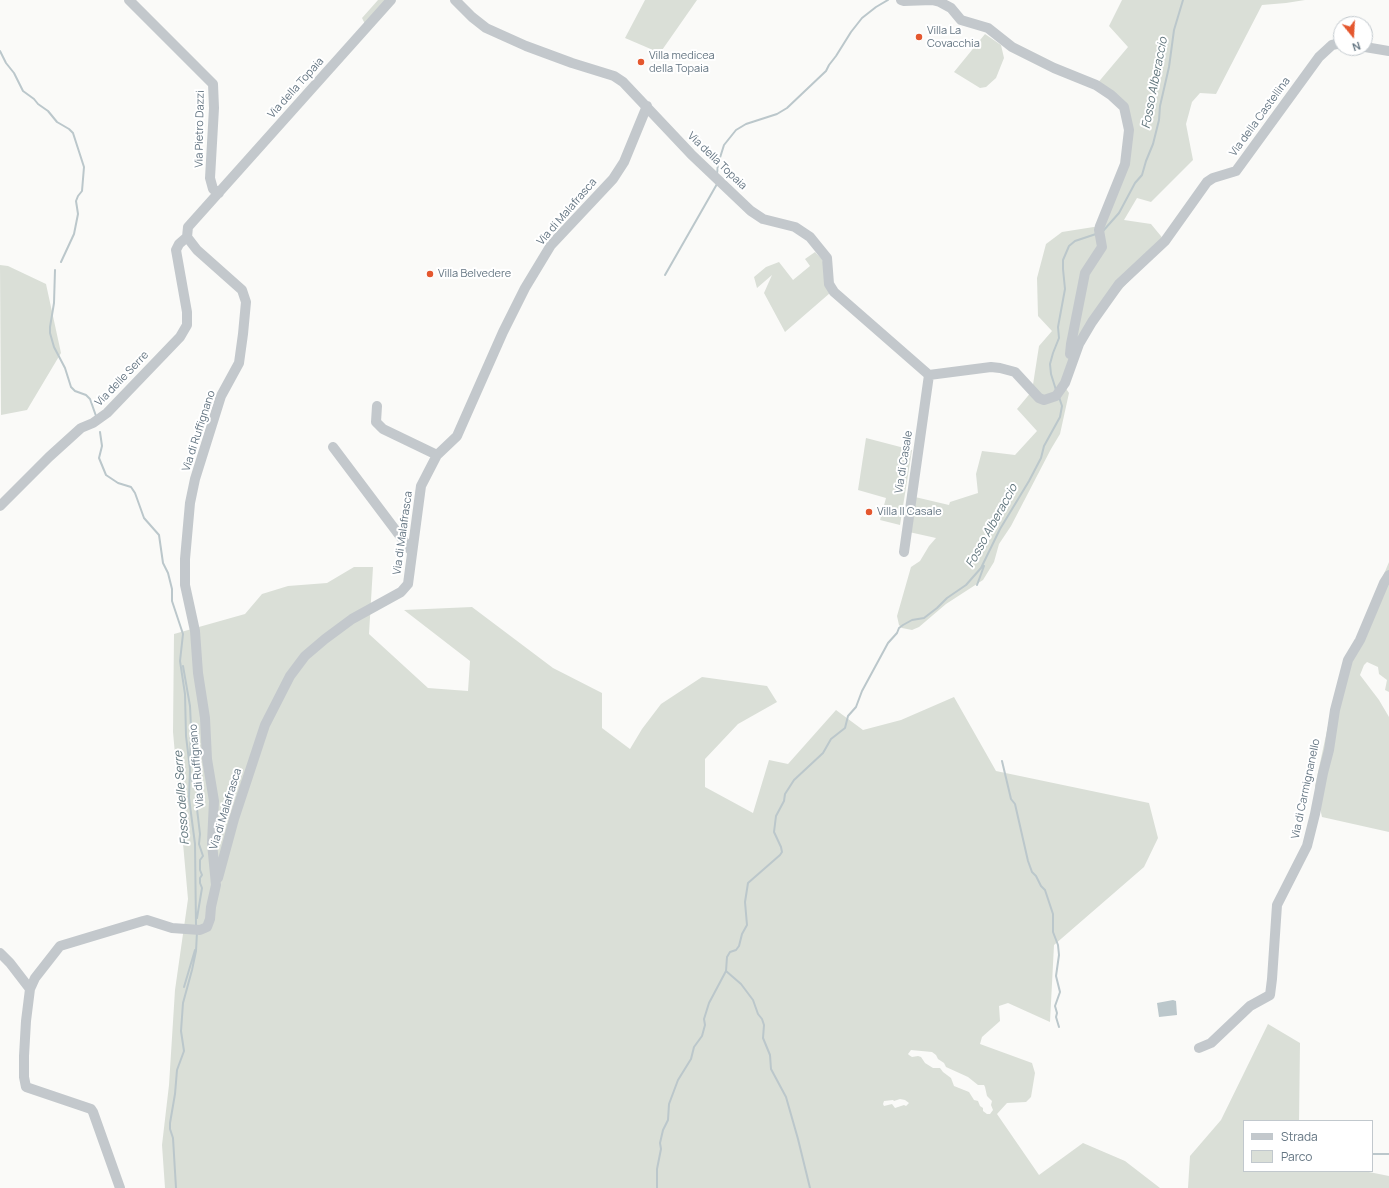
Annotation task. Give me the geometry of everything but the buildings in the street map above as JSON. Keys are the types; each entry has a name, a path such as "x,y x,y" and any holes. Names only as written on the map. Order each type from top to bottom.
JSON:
{"street":[{"name":"Via Pietro Dazzi","path":"129,0 213,84 214,108 210,178 213,189 219,193"},
{"name":"Via della Topaia","path":"219,193 391,0"},
{"name":"Via della Topaia","path":"455,0 472,17 486,28 526,46 572,63 614,76 623,82 691,154 751,211 763,219 795,228 810,237 827,258 829,284 834,292 929,375"},
{"path":"901,0 932,0 940,2 951,8 961,20 988,28 1012,47 1054,68 1096,85 1111,95 1124,107 1129,130 1125,164 1100,233 1102,247 1085,273 1071,344 1069,370"},
{"name":"Via della Castellina","path":"929,375 991,367 1000,368 1015,372 1039,398 1044,400 1056,396 1064,383 1085,332 1119,284 1165,241 1207,182 1213,178 1236,171 1319,57 1333,45"},
{"path":"1373,48 1389,51"},
{"name":"Via di Malafrasca","path":"216,885 234,819 265,725 290,676 305,656 325,639 352,619 401,592 408,584 421,486 437,456 457,436 500,339 525,288 551,245 613,180 624,162 647,106"},
{"path":"187,237 188,227 219,193"},
{"name":"Via delle Serre","path":"0,506 49,457 82,428 93,424 107,413 180,336 187,325 187,312 176,250 179,244 187,237"},
{"name":"Via di Ruffignano","path":"120,1188 91,1109 26,1087 24,1077 24,1056 30,989 35,978 57,949 65,944 147,920 172,928 196,930 207,927 216,885 212,844 214,801 212,780 207,759 205,718 198,673 195,631 185,585 185,558 190,502 193,487 221,396 239,363 246,302 242,290 197,250 187,237"},
{"name":"Via di Casale","path":"904,552 929,375"},
{"path":"377,406 376,422 383,429 437,456"},
{"path":"333,446 412,552"},
{"name":"Via di Carmignanello","path":"1199,1048 1211,1043 1250,1006 1270,995 1277,905 1306,846 1315,814 1322,773 1329,750 1335,710 1348,660 1360,640 1384,583 1389,575"},
{"path":"0,953 10,963 30,989"}],"green space":[{"path":"378,0 387,0 365,24 362,18"},
{"path":"645,0 697,0 660,53 625,38"},
{"path":"1122,0 1305,0 1262,5 1216,94 1200,93 1192,102 1186,124 1193,160 1151,202 1137,198 1124,220 1151,224 1165,241 1092,322 1063,384 1069,393 1060,434 1011,526 999,544 994,562 983,580 946,604 919,627 912,630 902,628 899,625 897,616 911,567 920,561 936,538 909,532 915,497 949,505 950,502 978,493 976,474 982,451 1015,455 1037,431 1017,409 1032,391 1039,346 1052,331 1038,316 1037,278 1046,244 1062,232 1100,226 1125,164 1124,107 1096,85 1128,47 1109,26"},
{"path":"985,34 1001,45 1004,58 996,78 986,87 980,88 954,72"},
{"path":"815,252 822,259 830,293 785,332 764,293 772,275 757,288 754,277 766,267 779,262 793,280 810,266 805,259"},
{"path":"0,265 8,266 46,284 61,353 27,410 1,415"},
{"path":"866,438 912,450 900,525 880,520 886,498 858,490"},
{"path":"1389,562 1389,692 1385,690 1387,680 1379,674 1378,667 1367,662 1364,665 1360,675 1379,700 1389,717 1389,832 1322,817 1315,786 1336,689"},
{"path":"354,567 373,567 369,634 428,688 468,691 470,661 404,610 472,607 553,668 602,693 602,728 630,749 642,729 661,704 702,677 767,686 777,702 738,724 705,759 705,787 753,813 769,760 788,764 836,710 863,730 901,720 954,697 996,771 1149,803 1158,838 1144,867 1054,945 1050,1022 1008,1003 999,1006 1000,1021 982,1037 980,1044 1032,1063 1035,1073 1031,1097 1026,1102 1007,1103 997,1114 1039,1175 1083,1143 1125,1161 1160,1188 165,1188 162,1145 169,1085 175,990 188,899 173,732 174,634 245,614 262,594 288,586 327,583","holes":["911,1050 932,1052 944,1063 946,1067 968,1077 978,1085 984,1085 987,1096 992,1101 991,1105 993,1110 990,1114 983,1111 983,1108 980,1106 978,1101 974,1100 969,1092 954,1086 951,1078 940,1068 933,1068 925,1063 921,1057 912,1057 909,1055 908,1054","900,1099 909,1103 906,1106 904,1105 895,1108 892,1104 884,1106 883,1104 884,1101 894,1101"]},
{"path":"1268,1024 1300,1043 1299,1120 1243,1120 1243,1172 1369,1172 1389,1176 1389,1188 1188,1188 1190,1156 1221,1120"}],"shaded area":[{"path":"1173,1000 1176,1001 1177,1015 1159,1017 1157,1003"}],"waterway":[{"path":"717,174 718,164 724,145 736,130 746,124 777,114 787,108 826,71 851,32 862,18 888,0"},
{"name":"Fosso Alberaccio","path":"1103,231 1119,213 1135,183 1142,175 1153,144 1169,67 1174,30 1183,0"},
{"name":"Fosso delle Serre","path":"0,51 23,91 48,111 57,122 73,133 84,167 82,191 76,201 78,214 74,234 61,262"},
{"path":"665,275 717,184"},
{"name":"Fosso Alberaccio","path":"1056,390 1051,374 1050,364 1059,338 1058,327 1065,289 1063,260 1069,246 1075,241 1096,234"},
{"name":"Fosso delle Serre","path":"55,270 54,303 50,333 54,347 65,368 71,387 75,391 86,395 90,399 96,416"},
{"name":"Fosso Alberaccio","path":"657,1188 657,1169 661,1149 660,1143 663,1130 668,1120 669,1104 678,1080 691,1059 694,1047 702,1036 705,1025 704,1019 709,1003 726,971 727,957 730,952 736,950 739,946 742,934 747,925 745,902 748,883 782,852 774,832 776,816 784,801 785,794 794,780 823,753 831,739 845,728 848,716 856,707 862,691 888,643 897,633 899,628 912,620 924,618 947,598 966,585 981,568 1000,529 1029,481 1041,458 1044,446 1060,417 1062,406 1059,397"},
{"name":"Fosso delle Serre","path":"100,432 102,446 99,458 106,475 118,483 131,487 135,493 144,518 159,535 163,563 168,573 172,589 172,601 183,634 180,661 185,694 186,736 190,769 189,798 195,844 196,926"},
{"path":"977,585 984,566"},
{"path":"183,666 190,706 190,762"},
{"path":"1002,761 1011,799 1015,804 1028,861 1032,872 1045,890 1053,914 1053,932 1058,945 1059,955 1056,976 1060,992 1055,1006 1059,1027"},
{"path":"191,778 197,791 197,809 200,834 199,844 203,856 200,860 200,870 202,875 200,878 200,883 202,888 197,918"},
{"name":"Fosso delle Serre","path":"176,1188 173,1138 170,1123 177,1070 184,1051 181,1031 183,1003 196,951 197,932"},
{"name":"Fosso delle Serre","path":"184,987 195,950"},
{"path":"726,971 741,984 753,1000 758,1014 762,1019 764,1025 763,1038 770,1055 771,1069 786,1097 810,1188"},
{"path":"1373,1154 1389,1154"}],"place":[{"name":"Villa La Covacchia","path":"919,37"},
{"name":"Villa medicea della Topaia","path":"641,62"},
{"name":"Villa Belvedere","path":"430,274"},
{"name":"Villa Il Casale","path":"869,512"}]}
